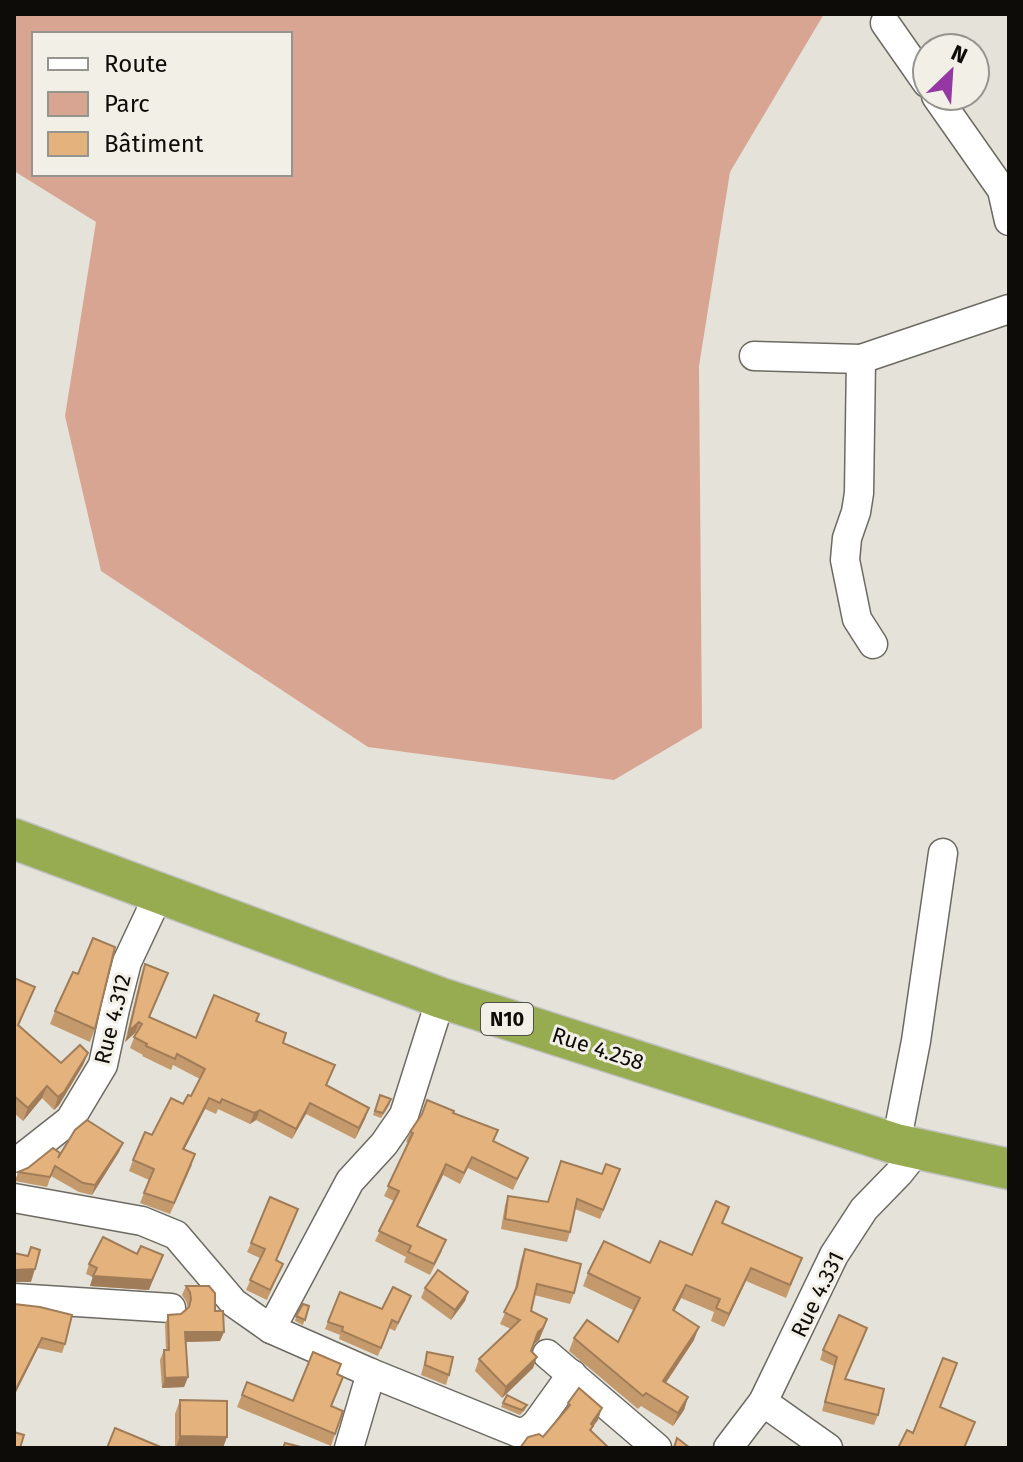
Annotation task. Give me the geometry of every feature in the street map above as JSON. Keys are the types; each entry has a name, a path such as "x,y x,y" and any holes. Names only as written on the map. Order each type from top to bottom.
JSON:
{"highway":[{"name":"Rue 4.258","path":"14,839 441,998 907,1147 1009,1169"}],"street":[{"path":"885,23 911,60"},
{"path":"948,112 1006,189 1009,221"},
{"path":"754,356 861,359 1009,309"},
{"path":"861,359 859,493 847,538 845,560 857,619 873,644"},
{"path":"907,1147 916,1041 943,853"},
{"name":"Rue 4.312","path":"14,1164 70,1120 103,1065 127,962 159,894"},
{"path":"271,1329 350,1181 384,1144 404,1115 441,998"},
{"name":"Rue 4.331","path":"728,1448 763,1402 834,1255 864,1209 899,1173 907,1147"},
{"path":"14,1198 142,1221 176,1235 234,1303 271,1329 519,1433 536,1424 572,1374"},
{"path":"14,1298 171,1308"},
{"path":"547,1354 657,1448"},
{"path":"349,1448 371,1373"},
{"path":"763,1402 828,1448"}],"green space":[{"path":"14,14 824,14 730,172 699,366 702,728 614,780 368,747 101,571 65,416 96,222 14,171"}],"building":[{"path":"93,938 115,947 95,1029 55,1011 73,972 78,974"},
{"path":"145,964 168,973 149,1017 196,1038 214,995 259,1014 256,1021 286,1033 283,1043 335,1065 326,1085 369,1108 359,1128 310,1103 296,1129 260,1110 254,1113 222,1099 220,1103 209,1098 183,1149 195,1154 174,1203 144,1193 154,1169 133,1160 145,1132 152,1135 171,1098 183,1104 188,1095 191,1096 205,1069 177,1054 175,1059 146,1046 134,1037 142,1024 139,1022 129,1031"},
{"path":"14,978 35,987 18,1025 61,1063 80,1045 88,1053 64,1092 58,1097 47,1086 28,1108 14,1096"},
{"path":"380,1095 391,1099 383,1113 375,1111"},
{"path":"427,1100 498,1130 493,1141 528,1158 517,1179 472,1157 464,1173 446,1164 417,1226 446,1240 434,1264 408,1252 411,1246 379,1231 399,1191 388,1186"},
{"path":"87,1120 123,1143 95,1185 83,1183 55,1166 50,1177 18,1172 53,1148 60,1153 58,1158 75,1130"},
{"path":"561,1161 602,1174 606,1164 620,1169 603,1210 577,1199 570,1232 505,1219 508,1196 548,1202"},
{"path":"270,1197 298,1209 276,1260 283,1264 270,1290 250,1280 265,1249 251,1243"},
{"path":"716,1201 729,1207 722,1223 802,1258 790,1285 751,1268 729,1314 716,1308 720,1299 686,1285 673,1310 699,1327 663,1381 688,1397 678,1413 646,1393 643,1396 574,1338 587,1320 618,1342 640,1298 588,1273 604,1241 650,1263 660,1241 692,1255"},
{"path":"103,1237 137,1254 141,1246 163,1255 152,1280 93,1276 97,1268 89,1264"},
{"path":"31,1247 40,1250 35,1269 14,1270 14,1253 28,1256"},
{"path":"525,1249 581,1264 574,1293 537,1284 531,1311 547,1319 531,1351 537,1357 506,1387 479,1359 520,1320 504,1312 517,1287"},
{"path":"438,1270 468,1292 455,1310 425,1288"},
{"path":"186,1286 209,1286 215,1293 215,1311 223,1311 224,1332 185,1332 188,1377 165,1378 164,1350 169,1350 168,1315 181,1314 189,1307 190,1292"},
{"path":"393,1287 411,1296 398,1323 392,1320 381,1348 328,1322 340,1292 382,1309"},
{"path":"14,1304 72,1315 65,1344 42,1338 16,1389 14,1388"},
{"path":"303,1304 309,1306 305,1320 296,1316"},
{"path":"839,1315 867,1328 845,1379 884,1389 878,1415 825,1402 837,1357 823,1350"},
{"path":"313,1352 341,1364 337,1374 343,1377 331,1406 343,1411 335,1434 242,1395 247,1382 293,1401"},
{"path":"427,1352 453,1357 449,1375 425,1365"},
{"path":"943,1358 957,1363 940,1407 975,1422 964,1448 898,1448 907,1430 913,1433"},
{"path":"579,1388 602,1408 590,1430 609,1448 520,1448 528,1437 539,1434 543,1437 570,1405 568,1403"},
{"path":"507,1395 527,1405 522,1410 503,1403"},
{"path":"180,1400 227,1401 227,1437 180,1436"},
{"path":"115,1428 163,1448 107,1448"},
{"path":"14,1432 24,1435 20,1448 14,1448"},
{"path":"677,1438 690,1448 674,1448"},
{"path":"285,1443 305,1448 283,1448"}]}
